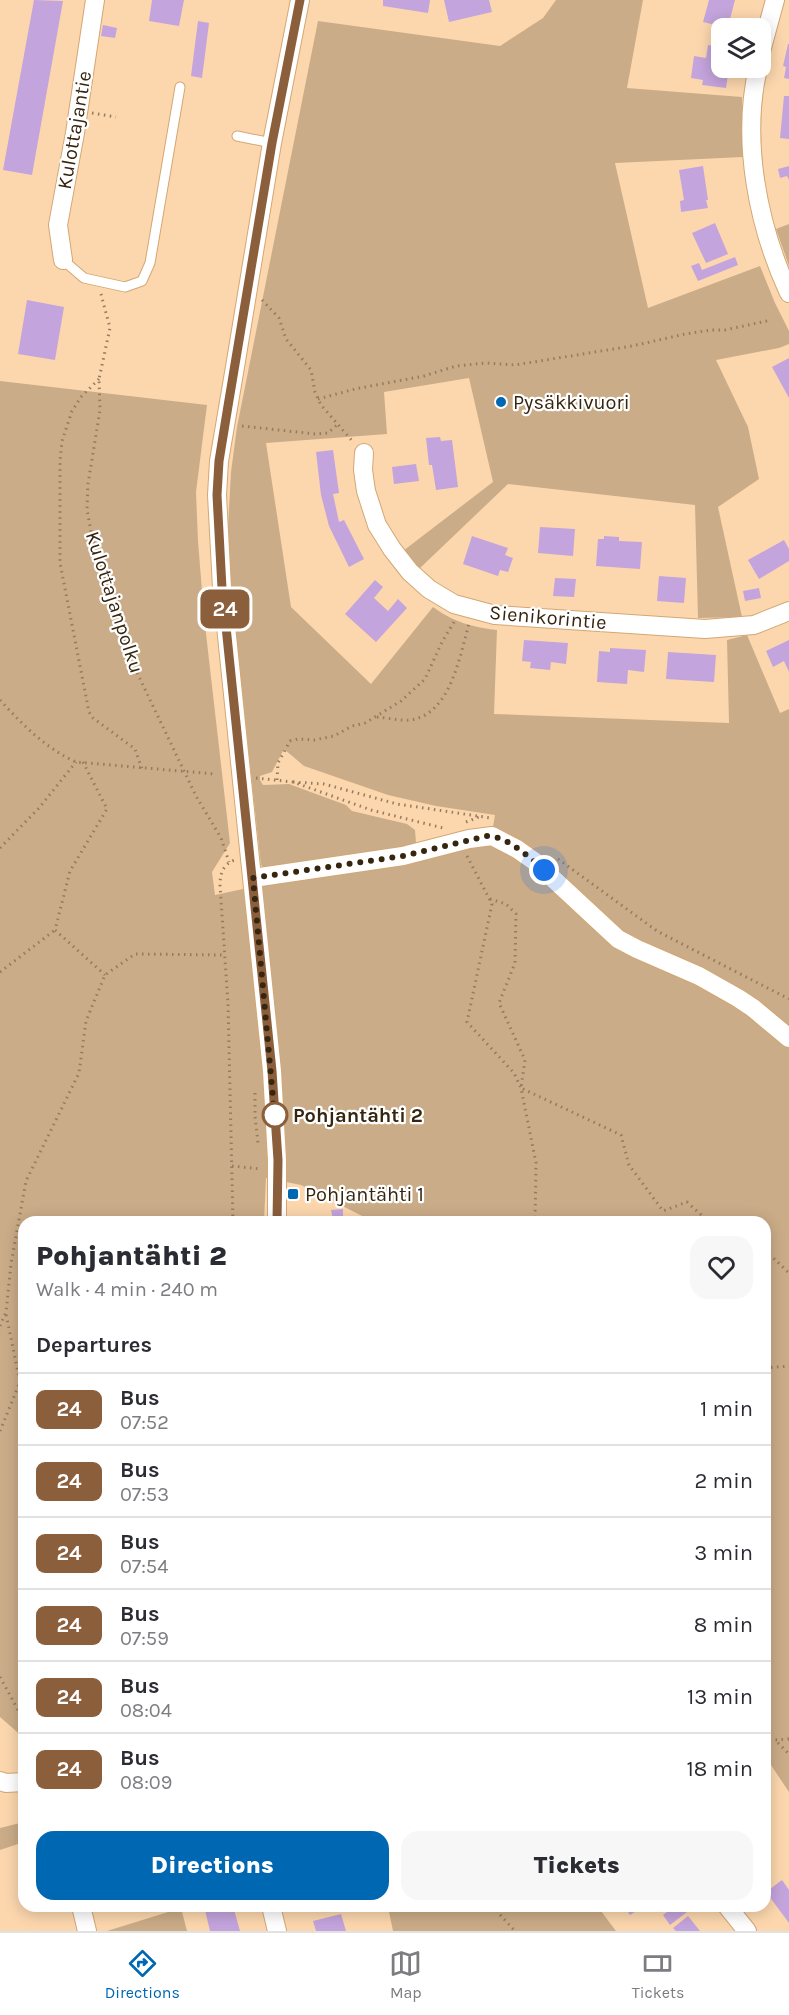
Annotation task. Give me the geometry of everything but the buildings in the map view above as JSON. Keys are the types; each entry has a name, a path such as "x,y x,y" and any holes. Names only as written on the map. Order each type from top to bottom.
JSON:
{"street":[{"name":"Kulottajantie","path":"63,260 58,225 79,110 95,0"},
{"path":"277,1216 278,1160 272,1071 222,588 217,495 219,461 272,143 300,0"},
{"path":"770,18 775,0"},
{"path":"755,78 753,87 752,142 757,186 766,235 777,268 789,293"},
{"name":"Sienikorintie","path":"363,453 366,491 377,525 410,572 429,589 454,604 495,615 705,629 754,625 789,611"},
{"path":"253,878 403,856 492,836 534,861 618,939 699,976 729,993 753,1008 789,1038"},
{"path":"0,1781 18,1782"},
{"path":"82,1912 87,1931"},
{"path":"272,1912 276,1931"},
{"path":"732,1912 747,1931"}],"lane":[{"path":"63,260 84,278 125,287 142,281 150,263 180,87"},
{"path":"237,136 272,143"}],"path":[{"path":"79,110 116,117"},
{"name":"Kulottajanpolku","path":"97,281 110,328 99,379 100,410 88,484 87,510 93,548 130,658 187,773 196,796 221,838 229,862"},
{"path":"257,295 279,318 286,339 311,370 321,405 363,453"},
{"path":"318,399 355,388 424,376 456,366 486,363 525,364 771,320"},
{"path":"99,379 81,397 72,411 62,441 60,562 89,712 93,718 135,749 142,769"},
{"path":"234,427 248,426 315,434 328,433 338,424"},
{"path":"375,716 411,720 422,717 435,707 453,678 467,608"},
{"path":"277,780 278,763 290,741 334,736 401,701 425,679 442,642 467,608"},
{"path":"0,700 42,742 60,755 76,762 215,774"},
{"path":"0,848 39,808 76,762"},
{"path":"0,972 55,930 70,871 107,809 83,762"},
{"path":"256,778 304,785 371,810 451,830 466,840 492,904 467,1022 514,1073 521,1088 536,1163 535,1216"},
{"path":"233,1216 228,1004 220,875 229,862 250,858"},
{"path":"490,899 506,904 516,914 515,963 499,1003 525,1060 521,1088"},
{"path":"55,930 105,975"},
{"path":"20,1216 26,1181 79,1073 86,1021 105,975 135,954 225,955"},
{"path":"521,1088 621,1135 629,1165 663,1211 687,1202 702,1216"},
{"path":"232,1166 263,1169"},
{"path":"0,1326 6,1312 18,1225"},
{"path":"771,1256 789,1273"},
{"path":"6,1312 18,1372"},
{"path":"771,1368 789,1366"},
{"path":"0,1431 18,1387"},
{"path":"0,1677 18,1710"},
{"path":"789,1739 775,1740 789,1754"},
{"path":"498,1912 515,1931"}],"shaded area":[{"path":"556,0 643,0 627,88 742,97 743,157 615,163 648,308 760,266 789,331 789,344 779,348 716,360 748,427 759,479 718,507 742,617 698,618 695,505 508,484 419,569 403,551 493,482 469,378 384,392 387,434 266,443 291,607 371,684 433,607 463,623 497,630 494,714 729,723 727,640 747,635 780,713 789,709 789,1792 771,1765 771,1216 362,1216 301,1185 266,1178 264,1216 18,1216 18,1733 0,1717 0,381 207,405 196,492 198,541 204,616 230,843 212,872 215,895 272,883 409,863 492,833 495,815 436,806 388,795 304,766 284,749 272,772 260,776 263,785 289,784 346,805 352,811 407,824 415,830 416,843 414,847 265,869 261,865 232,600 228,528 231,472 237,427 318,21 500,46 543,18"},
{"path":"789,224 789,266 776,229"},
{"path":"18,1824 18,1844 0,1850 0,1828"},
{"path":"168,1912 182,1912 187,1931 107,1931"},
{"path":"389,1912 602,1912 616,1931 393,1931"}],"bus line":[{"name":"24","path":"277,1216 278,1160 272,1071 235,696 222,588 217,495 219,461 257,244 272,143 300,0"}],"place":[{"name":"Pysäkkivuori","path":"501,402"},
{"name":"Pohjantähti 2","path":"275,1115"},
{"name":"Pohjantähti 1","path":"293,1194"}],"route":[{"path":"275,1115 275,1120 253,878 403,856 487,836 499,839 517,849 544,870"}]}
